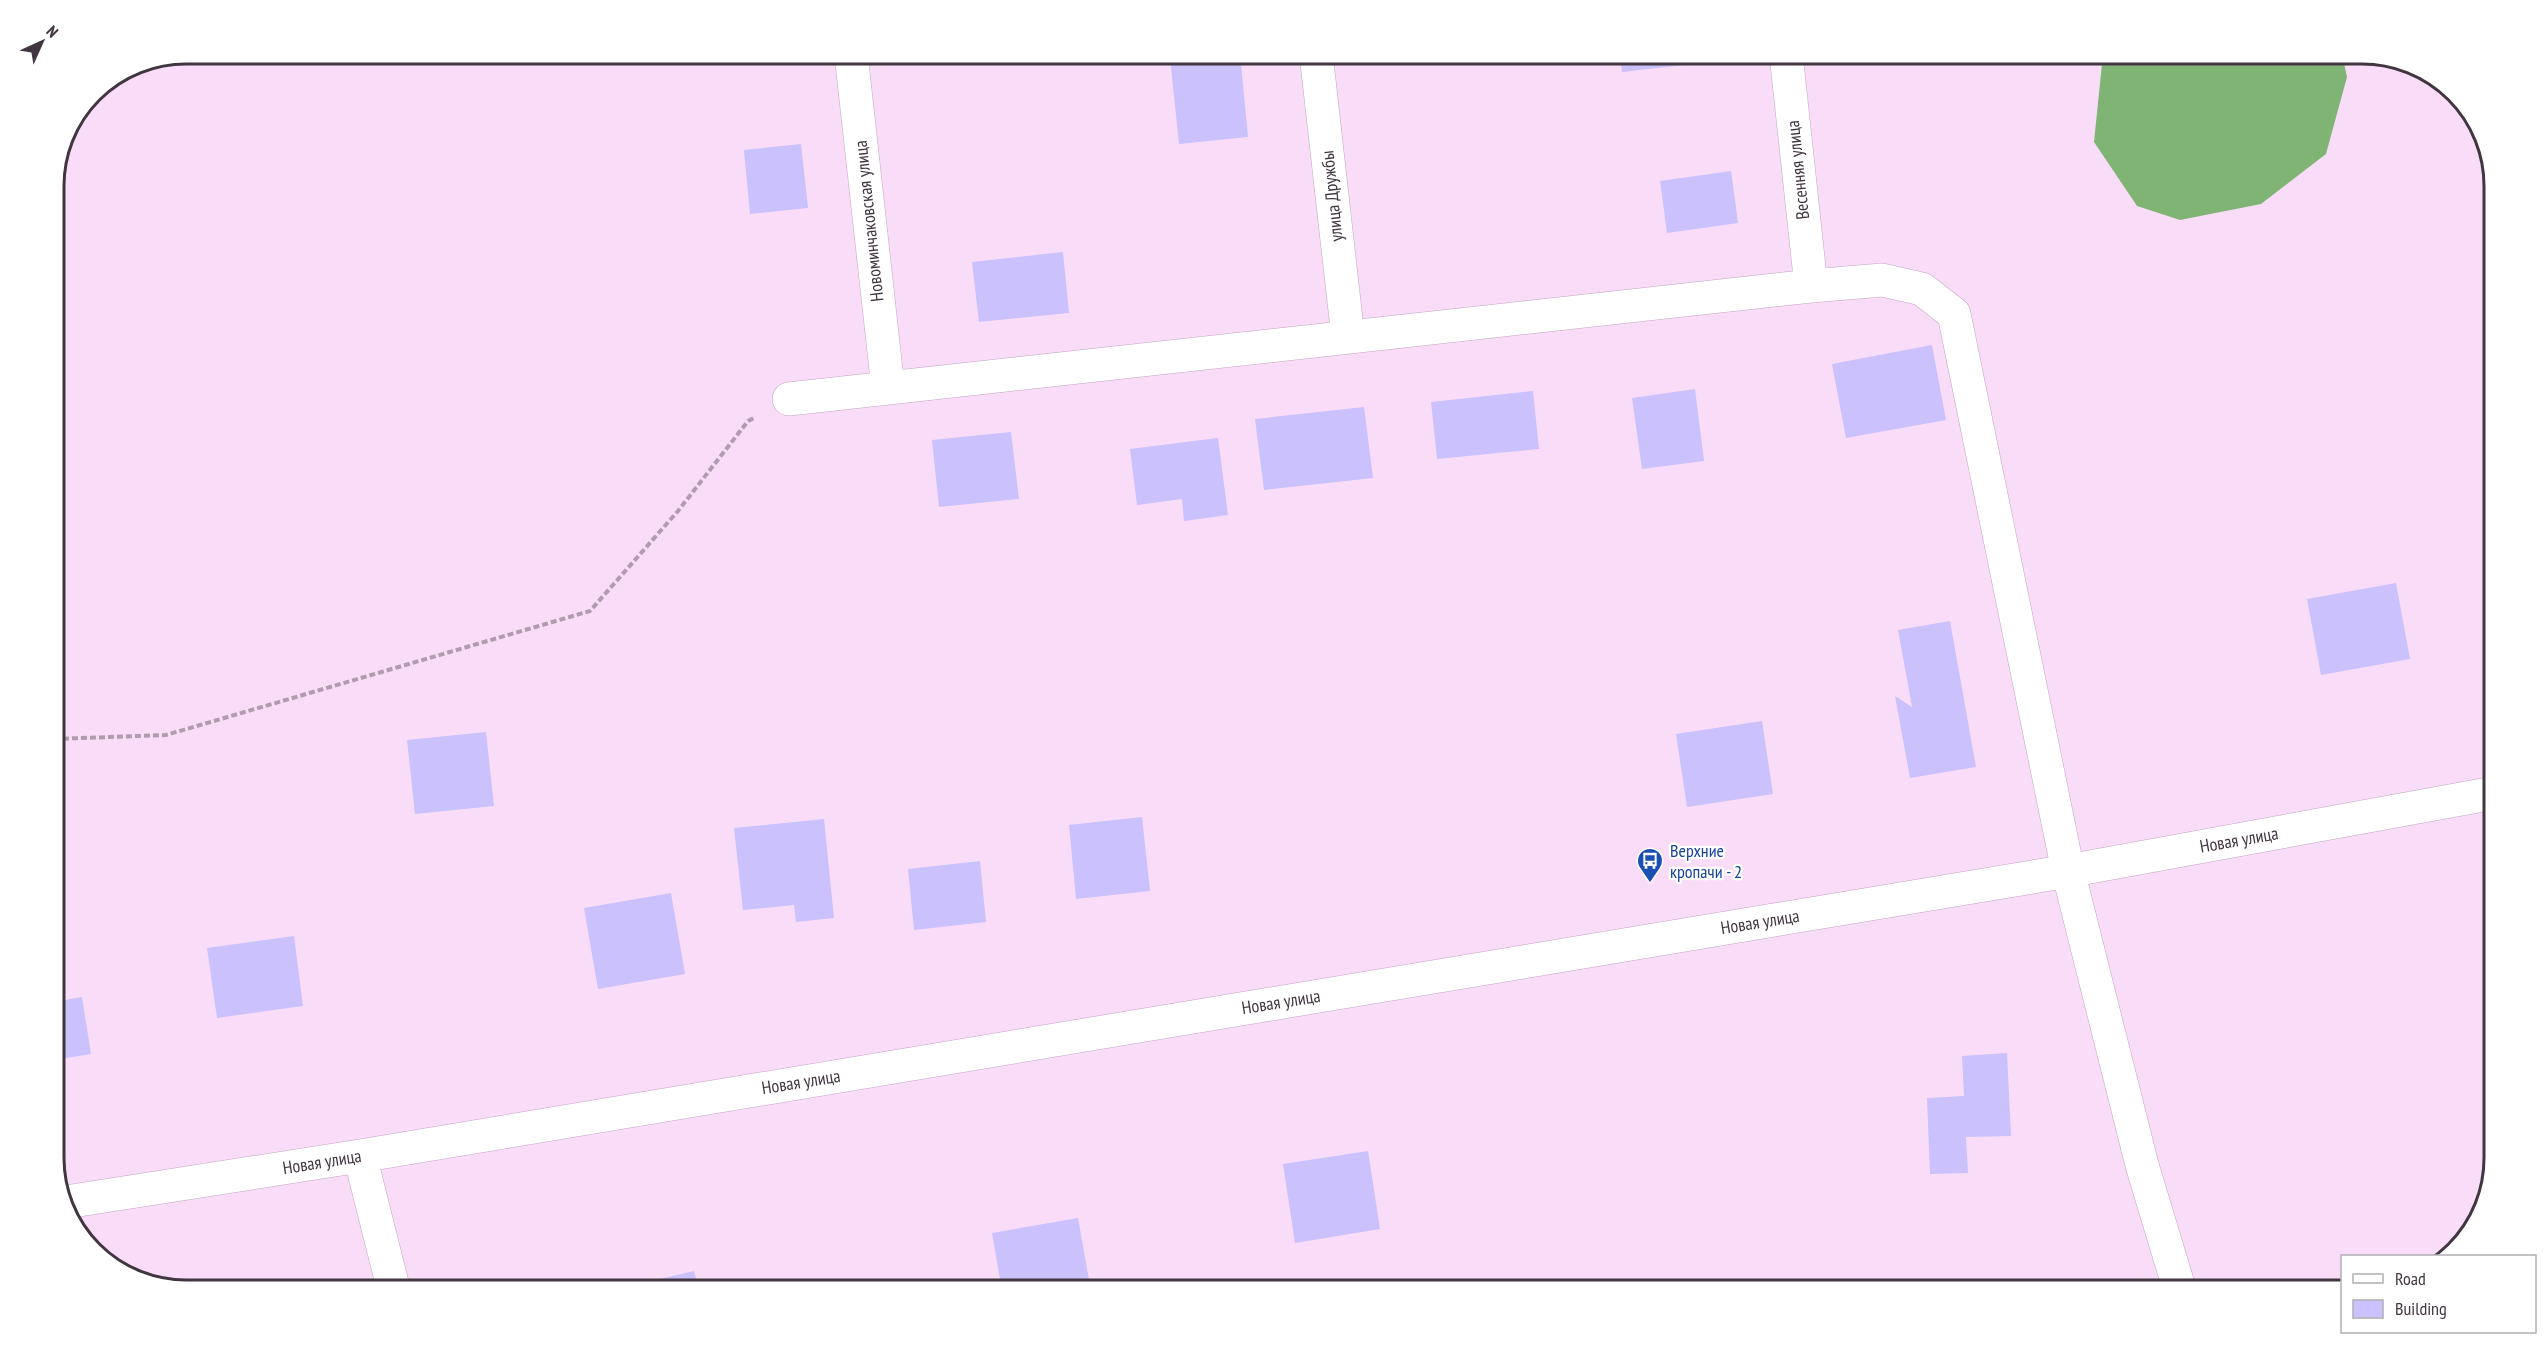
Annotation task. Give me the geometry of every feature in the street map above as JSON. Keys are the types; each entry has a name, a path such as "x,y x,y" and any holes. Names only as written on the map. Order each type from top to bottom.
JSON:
{"street":[{"name":"Новоминчаковская улица","path":"852,64 888,388"},
{"name":"улица Дружбы","path":"1317,64 1348,337"},
{"name":"Весенняя улица","path":"1786,64 1811,286"},
{"path":"789,399 1811,286 1882,280 1922,289 1954,314 2068,871 2142,1165 2177,1280"},
{"name":"Новая улица","path":"72,1201 360,1156 2068,871 2484,794"},
{"path":"360,1156 391,1280"}],"path":[{"path":"65,739 166,735 590,611 678,511 748,421 789,399"}],"green space":[{"path":"2102,64 2344,64 2347,77 2326,154 2261,204 2180,220 2137,206 2094,142"}],"building":[{"path":"1171,64 1241,64 1248,137 1179,144"},
{"path":"1621,64 1693,64 1622,72"},
{"path":"801,144 808,208 750,214 744,150"},
{"path":"1731,171 1738,223 1667,233 1660,181"},
{"path":"1063,252 1069,313 979,322 972,262"},
{"path":"1932,345 1946,420 1846,438 1832,364"},
{"path":"1695,389 1704,461 1642,469 1632,398"},
{"path":"1533,391 1539,449 1437,459 1431,402"},
{"path":"1364,407 1373,478 1264,490 1255,419"},
{"path":"1011,432 1019,499 939,507 932,440"},
{"path":"1218,438 1228,515 1184,521 1182,499 1137,505 1130,449"},
{"path":"2396,583 2410,659 2321,675 2307,599"},
{"path":"1950,621 1976,767 1910,778 1895,696 1912,707 1898,630"},
{"path":"1762,721 1773,794 1687,807 1676,734"},
{"path":"486,732 494,806 415,814 407,740"},
{"path":"1142,817 1150,891 1076,899 1069,825"},
{"path":"824,819 834,918 796,922 794,905 743,910 734,828"},
{"path":"980,861 986,922 914,930 908,869"},
{"path":"671,893 685,974 598,989 584,908"},
{"path":"294,936 303,1006 217,1018 207,948"},
{"path":"82,997 91,1054 65,1058 65,1000"},
{"path":"2007,1053 2011,1136 1966,1137 1968,1173 1930,1174 1927,1098 1964,1096 1962,1056"},
{"path":"1368,1151 1380,1229 1295,1243 1283,1164"},
{"path":"1078,1218 1089,1280 1000,1280 992,1233"},
{"path":"694,1271 696,1280 656,1280"}],"place":[{"name":"Верхние кропачи - 2","path":"1650,884"}]}
